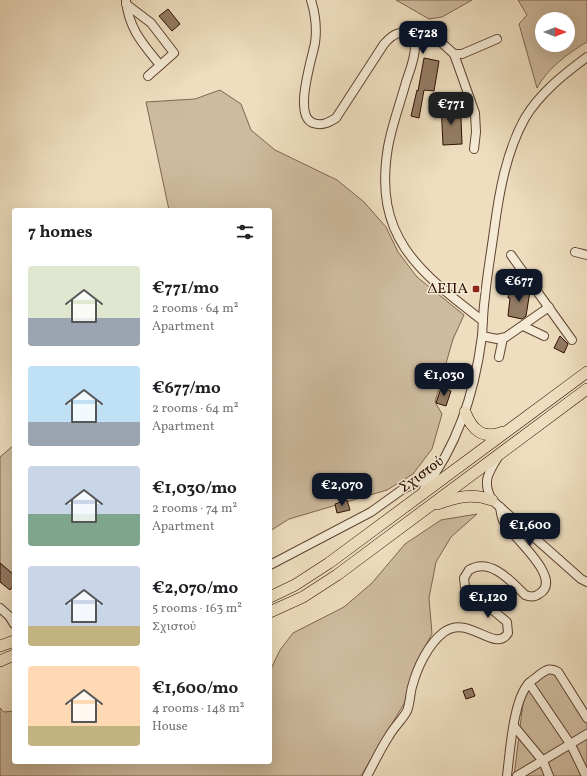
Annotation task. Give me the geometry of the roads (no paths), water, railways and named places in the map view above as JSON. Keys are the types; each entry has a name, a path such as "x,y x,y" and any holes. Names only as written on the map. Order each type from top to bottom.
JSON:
{"main road":[{"name":"Σχιστού","path":"272,596 314,574 587,372"},
{"name":"Σχιστού","path":"272,611 322,585 587,389"},
{"path":"465,412 475,430 482,435 489,436 500,433 514,426"},
{"path":"427,507 463,497 479,496 496,504"},
{"path":"0,646 12,642"},
{"path":"0,661 12,657"}],"street":[{"path":"311,0 315,19 315,41 303,104 306,117 309,121 319,125 328,123 336,118 384,44 392,36 402,32 413,35 414,38"},
{"path":"126,2 151,23 174,53 148,76"},
{"path":"126,2 129,22 160,65"},
{"path":"414,38 431,33 454,54 475,113 476,132 474,149"},
{"path":"414,38 412,59 388,146 386,185 391,220 405,251 416,265 453,298 483,321"},
{"path":"454,54 462,54 497,39"},
{"path":"418,496 435,476 458,432 473,384 482,336 497,209 513,144 526,118 542,97 564,74 587,57"},
{"path":"575,252 587,255"},
{"path":"511,255 572,340"},
{"path":"482,336 497,339 503,338 523,326 549,307"},
{"path":"523,326 544,336"},
{"path":"499,357 503,338"},
{"path":"501,453 491,469 486,481 486,491 496,504 584,581 587,589"},
{"path":"272,564 371,512 403,489 435,476"},
{"path":"367,776 389,736 407,711 417,672 426,654 438,638 452,628 459,626 466,627 496,640 503,639 508,633 507,622 465,588 464,578 469,570 483,566 494,569 503,574 525,595 529,596 538,595 545,588 546,578 533,556 504,522 496,504"},
{"path":"0,608 12,621"},
{"path":"507,776 514,726 519,704 529,683 546,670 554,669 558,672 587,718"},
{"path":"529,683 571,744 586,776"},
{"path":"514,726 543,761 549,776"},
{"path":"517,776 587,734"}],"place":[{"name":"ΔΕΠΑ","path":"476,289"}]}
